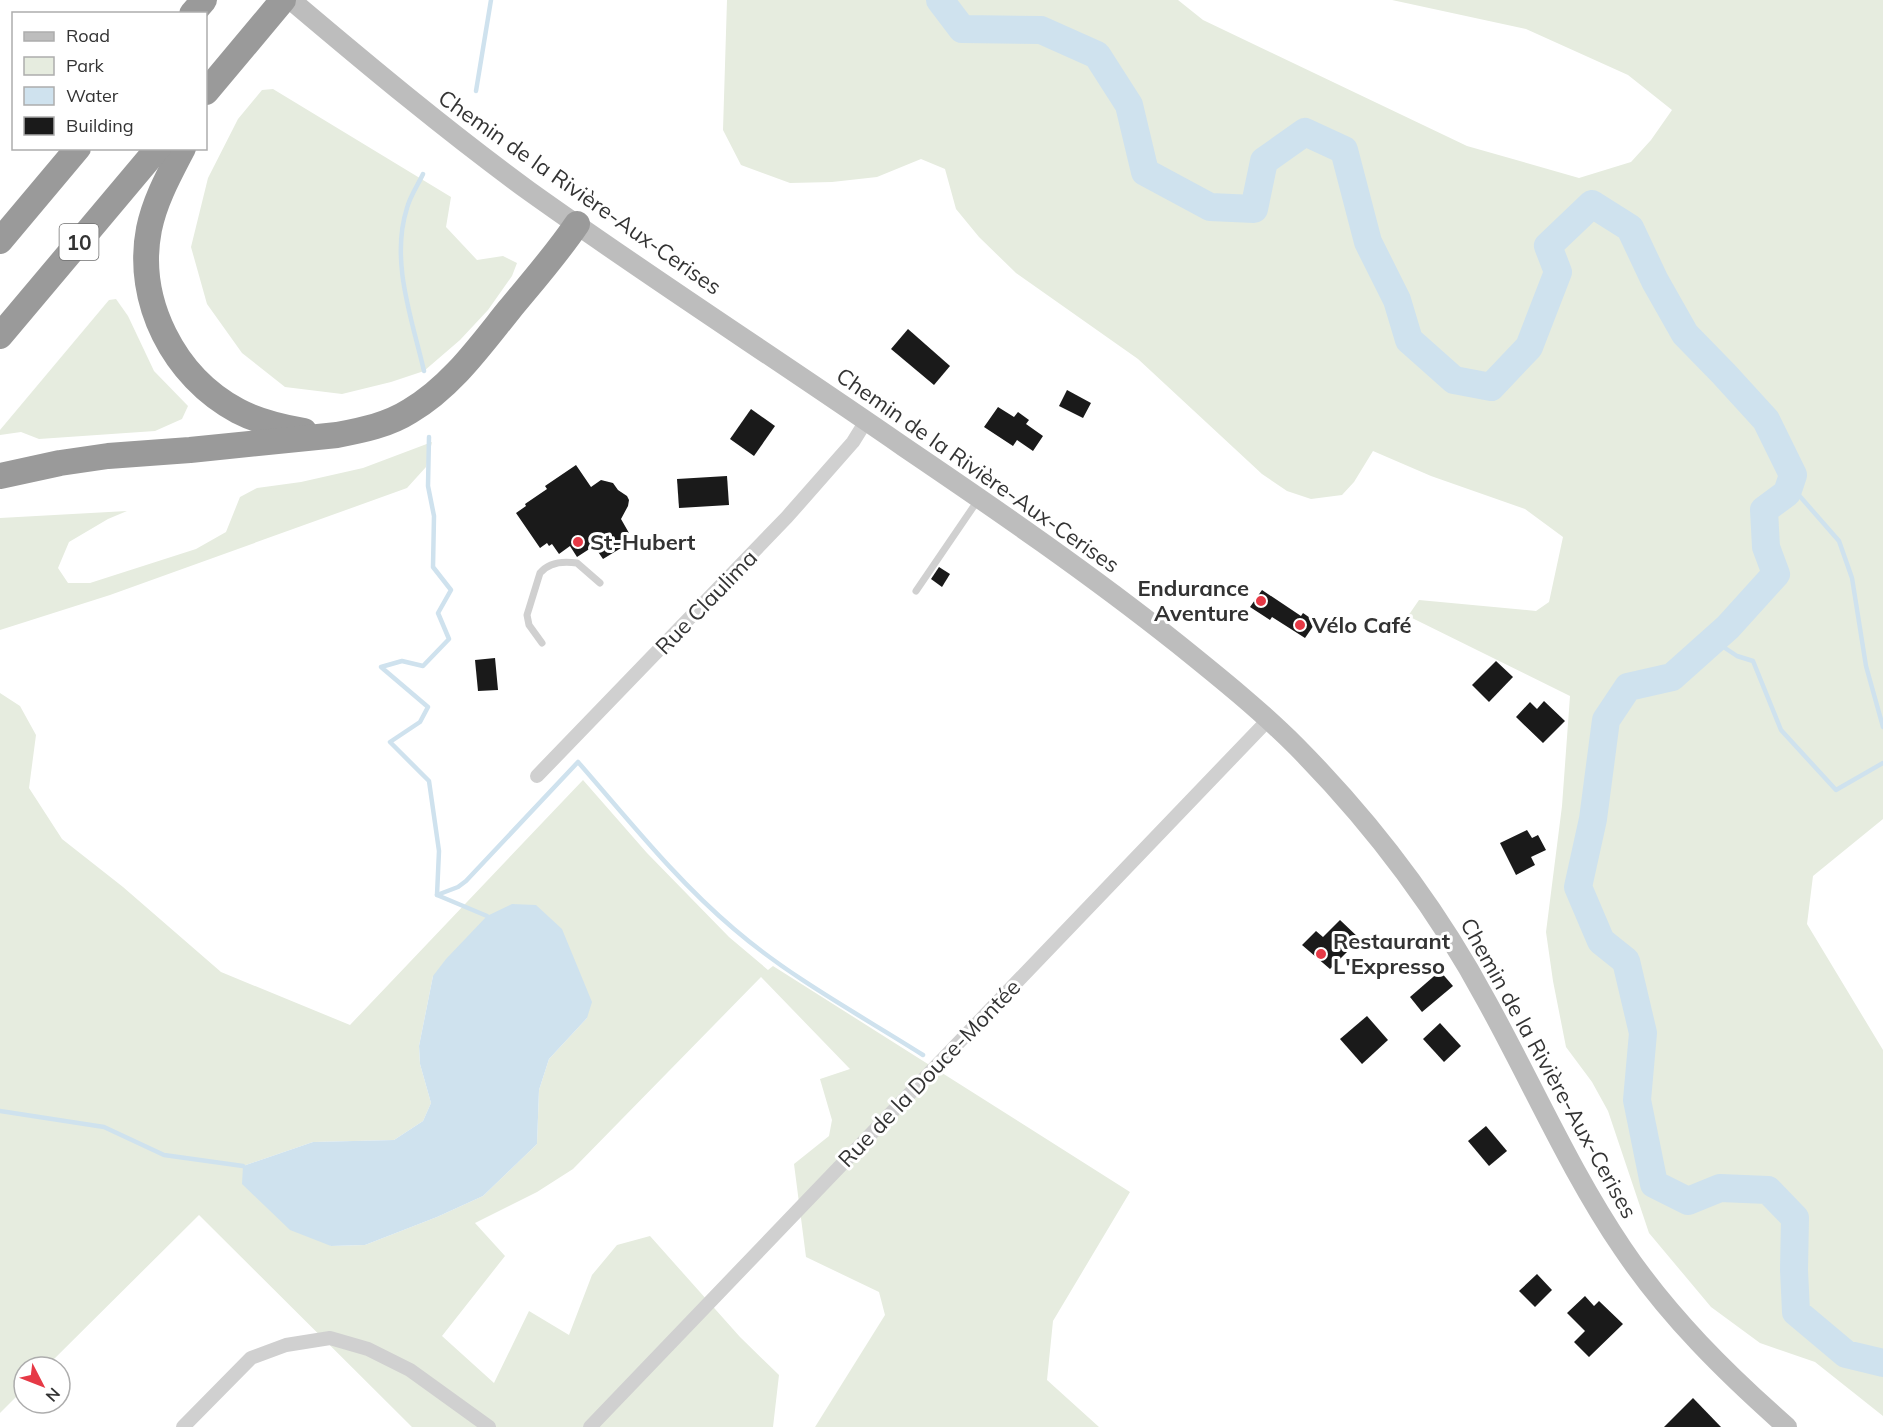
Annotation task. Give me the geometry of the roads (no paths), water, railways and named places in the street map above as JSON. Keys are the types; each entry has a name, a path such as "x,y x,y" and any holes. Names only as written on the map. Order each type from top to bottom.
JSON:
{"highway":[{"path":"194,12 204,0"},
{"path":"207,91 283,0"},
{"path":"207,108 250,39"},
{"path":"0,241 76,150"},
{"name":"10","path":"0,336 156,150"},
{"path":"182,150 158,197 146,252 152,303 158,323 168,342 191,374 230,407 250,417 273,424 303,431 337,435"},
{"path":"0,476 97,457 337,435 392,421 434,394 476,351 577,224"}],"main road":[{"name":"Chemin de la Rivière-Aux-Cerises","path":"291,0 458,138 577,224 1091,576 1223,679 1269,719 1357,813 1397,862 1431,910 1485,997 1587,1190 1623,1249 1669,1312 1720,1365 1787,1427"}],"street":[{"name":"Rue Claulima","path":"537,776 787,517 852,442 866,421"},
{"name":"Rue de la Douce-Montée","path":"590,1427 1269,719"},
{"path":"183,1427 251,1358 286,1345 330,1338 368,1349 410,1370 489,1427"}],"lane":[{"path":"916,591 980,498"},
{"path":"542,643 529,625 527,615 544,567 557,563 578,563 600,583"}],"water":[{"path":"512,904 536,905 562,929 592,1002 587,1018 549,1059 539,1090 537,1144 483,1196 365,1245 331,1246 290,1230 242,1184 243,1166 313,1142 394,1140 423,1121 431,1103 420,1064 419,1046 433,976 487,916"}],"waterway":[{"path":"476,91 491,0"},
{"path":"940,0 962,29 1041,30 1097,55 1129,105 1145,172 1210,207 1254,209 1264,161 1305,132 1344,150 1368,242 1397,300 1409,340 1454,380 1491,387 1529,347 1558,272 1548,246 1592,204 1630,228 1655,281 1685,334 1766,420 1793,475 1787,493 1764,510 1766,547 1776,574 1728,627 1672,677 1628,687 1606,720 1593,819 1578,887 1601,941 1626,961 1643,1033 1637,1100 1654,1184 1688,1201 1720,1188 1768,1190 1795,1218 1796,1312 1846,1354 1883,1363"},
{"path":"423,174 407,208 402,228 401,249 405,290 424,371"},
{"path":"429,437 428,486 434,516 433,567 451,590 438,613 449,639 423,666 402,661 381,667 428,707 420,722 390,742 429,781 439,851 437,895 487,916"},
{"path":"1790,485 1839,541 1852,578 1866,666 1883,727"},
{"path":"1713,640 1737,656 1753,661 1781,730 1836,790 1883,763"},
{"path":"437,895 458,887 466,881 578,762 672,870 734,929 802,980 923,1055"},
{"path":"0,1111 104,1127 164,1155 243,1166"}],"place":[{"name":"St-Hubert","path":"578,542"},
{"name":"Endurance Aventure","path":"1261,601"},
{"name":"Vélo Café","path":"1300,625"},
{"name":"Restaurant L'Expresso","path":"1321,954"}]}
